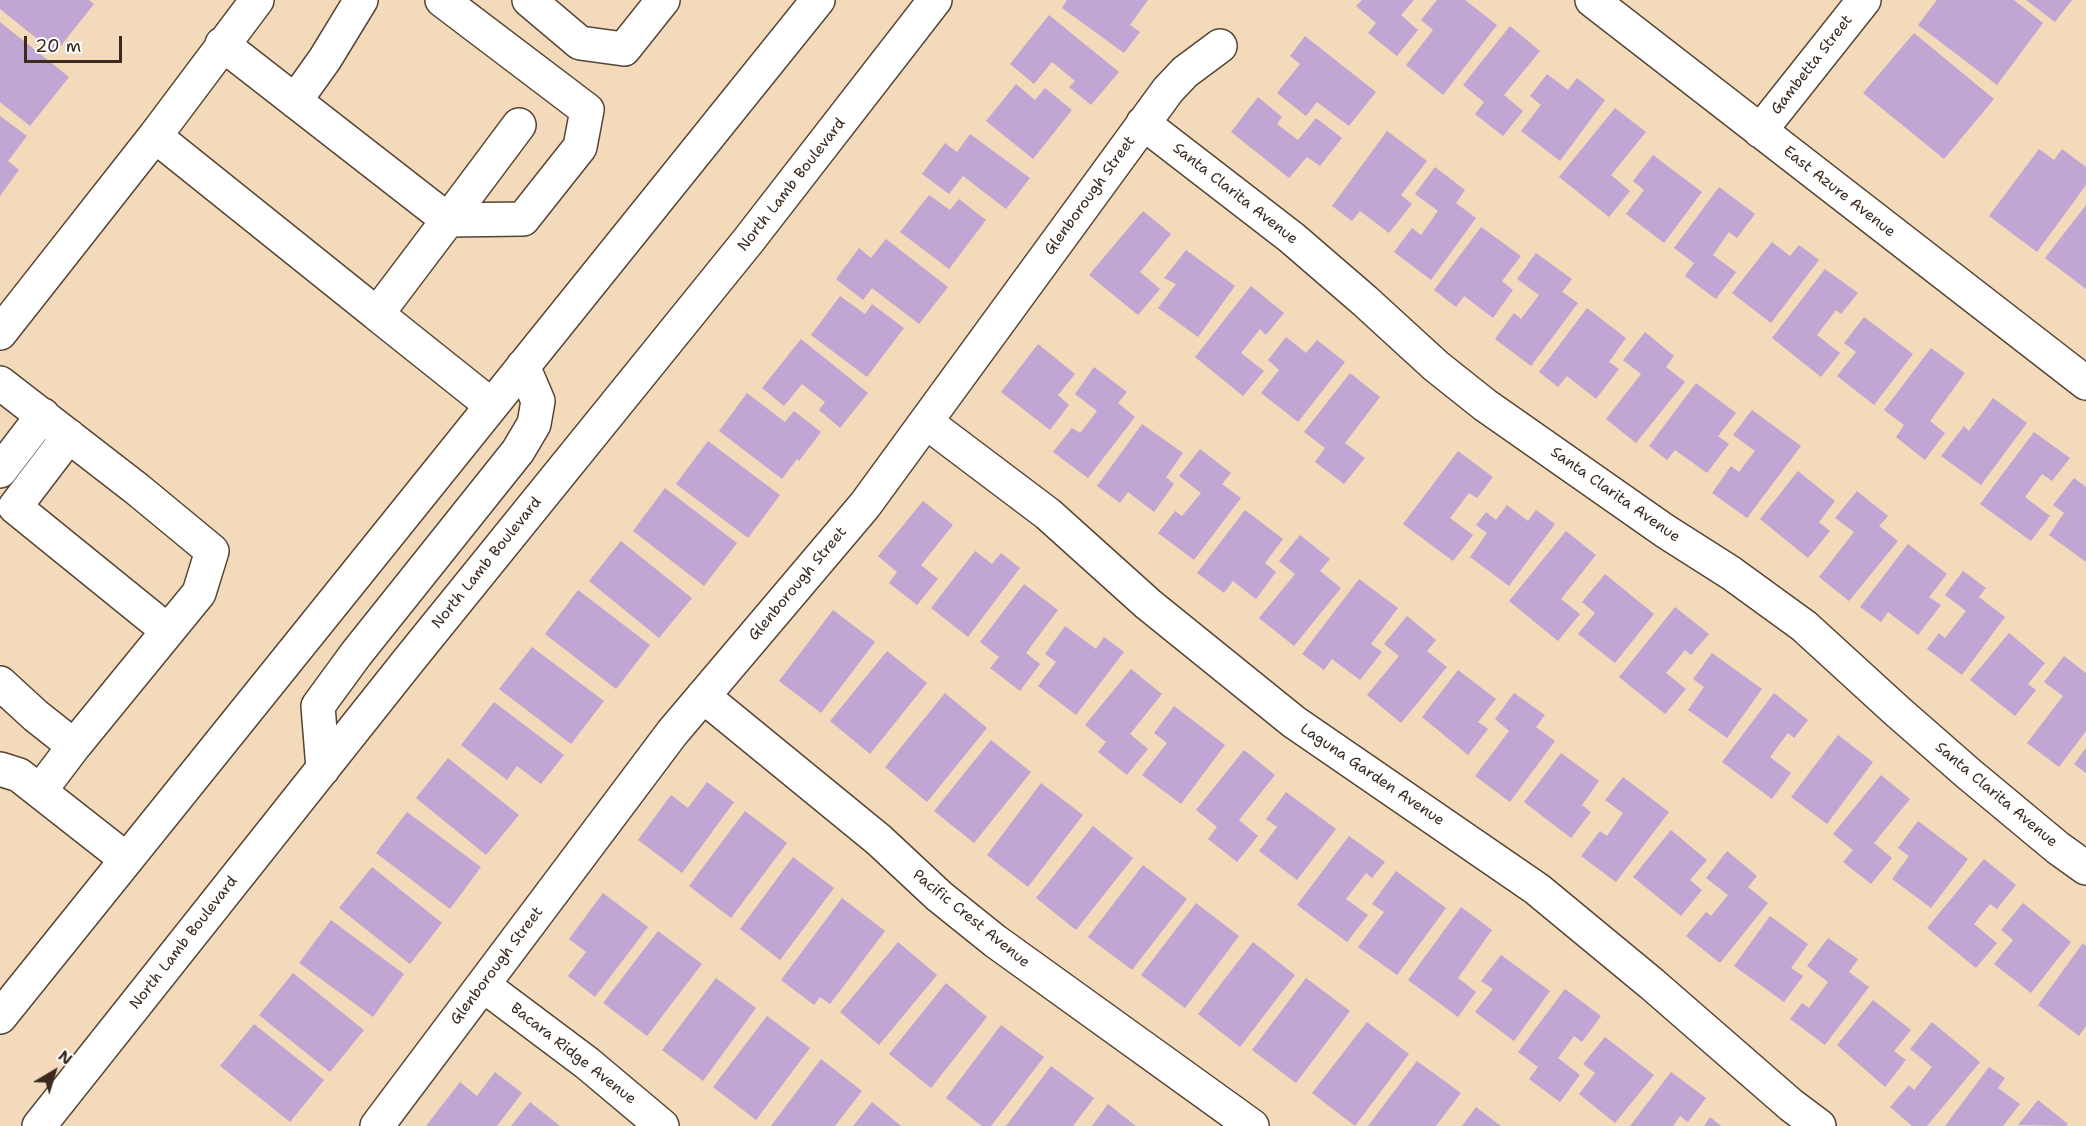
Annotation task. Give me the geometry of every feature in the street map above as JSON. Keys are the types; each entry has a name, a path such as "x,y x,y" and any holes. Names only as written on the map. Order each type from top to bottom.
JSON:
{"street":[{"path":"0,333 155,136 257,0"},
{"path":"295,101 325,59 361,0"},
{"path":"222,44 448,220 523,219 580,147 587,110 442,0"},
{"path":"529,0 580,43 624,49 663,0"},
{"path":"0,1017 818,0"},
{"name":"North Lamb Boulevard","path":"39,1126 323,769 748,242 935,0"},
{"name":"East Azure Avenue","path":"1592,0 2086,383"},
{"name":"Gambetta Street","path":"1760,130 1864,0"},
{"name":"Glenborough Street","path":"377,1126 672,733 865,505 1168,90 1185,72 1220,46"},
{"name":"Santa Clarita Avenue","path":"1143,123 1292,238 1436,366 1485,405 1665,531 1731,573 1804,626 1969,774 2058,848 2086,868"},
{"path":"377,314 519,125"},
{"path":"155,136 491,405"},
{"path":"323,769 318,706 356,654 518,451 534,424 538,401 523,366"},
{"path":"0,383 212,550 199,593 40,791"},
{"path":"0,471 43,415"},
{"name":"Laguna Garden Avenue","path":"926,422 1048,514 1148,604 1294,722 1537,889 1652,984 1791,1105 1819,1126"},
{"path":"69,436 15,507 168,631"},
{"path":"0,683 74,746"},
{"name":"Pacific Crest Avenue","path":"703,696 879,840 939,896 994,941 1252,1126"},
{"path":"0,769 19,775 126,859"},
{"name":"Bacara Ridge Avenue","path":"483,985 587,1063 662,1126"}],"building":[{"path":"0,0 89,0 94,4 55,53 0,9"},
{"path":"1067,0 1148,0 1130,25 1140,32 1124,53 1062,8"},
{"path":"1362,0 1414,0 1401,15 1418,30 1397,56 1368,33 1376,23 1356,6"},
{"path":"1437,0 1465,0 1497,25 1443,95 1406,65 1433,30 1421,20"},
{"path":"1937,0 2014,0 2043,23 1997,85 1918,25"},
{"path":"2026,0 2072,0 2055,22"},
{"path":"1049,15 1119,72 1091,105 1069,87 1075,81 1052,62 1034,84 1010,64"},
{"path":"0,22 69,77 30,126 0,102"},
{"path":"1510,26 1540,51 1504,95 1523,111 1503,136 1475,114 1484,102 1463,85"},
{"path":"1914,33 1994,99 1944,159 1863,93"},
{"path":"1305,36 1376,92 1349,126 1317,102 1306,116 1277,93 1300,64 1290,56"},
{"path":"1547,74 1568,90 1577,78 1605,100 1560,161 1521,131 1541,105 1530,96"},
{"path":"1016,84 1035,100 1045,88 1072,110 1033,159 986,121"},
{"path":"1258,97 1282,117 1277,124 1298,140 1316,118 1342,138 1320,166 1307,157 1289,178 1231,132"},
{"path":"1615,108 1646,132 1611,175 1630,191 1609,217 1559,177"},
{"path":"0,116 27,136 8,161 19,170 0,196"},
{"path":"1387,131 1427,161 1401,195 1412,204 1389,233 1360,211 1352,221 1332,206"},
{"path":"970,134 1030,178 1006,209 963,176 949,194 922,174 945,143 957,152"},
{"path":"2039,149 2054,160 2062,149 2086,167 2086,185 2037,252 1989,216"},
{"path":"1653,155 1702,192 1664,243 1626,214 1644,190 1633,181"},
{"path":"1435,167 1465,190 1456,203 1476,218 1431,280 1394,252 1412,228 1421,235 1438,211 1415,194"},
{"path":"1719,187 1755,214 1737,238 1729,232 1713,255 1736,272 1716,299 1685,276 1694,263 1674,248"},
{"path":"929,195 950,210 959,199 986,220 949,269 900,232"},
{"path":"2086,205 2086,289 2045,258"},
{"path":"1143,211 1171,234 1140,272 1160,289 1138,315 1089,275"},
{"path":"1481,227 1521,256 1502,281 1513,290 1493,318 1464,296 1456,307 1434,290"},
{"path":"886,239 948,287 919,324 872,288 863,300 836,279 859,248 871,258"},
{"path":"1772,242 1790,256 1799,245 1819,260 1771,323 1732,293"},
{"path":"1186,250 1235,286 1198,337 1158,308 1176,284 1164,278"},
{"path":"1536,253 1572,279 1562,292 1578,303 1531,366 1495,339 1514,313 1521,319 1539,295 1517,279"},
{"path":"1825,269 1858,293 1841,314 1836,310 1817,335 1840,353 1821,377 1772,338"},
{"path":"1251,286 1284,313 1266,335 1260,329 1241,353 1264,371 1243,396 1195,357"},
{"path":"840,296 865,314 872,304 904,328 867,377 811,335"},
{"path":"1587,308 1626,338 1609,362 1619,369 1596,399 1567,376 1558,387 1539,372"},
{"path":"1864,317 1913,354 1874,405 1837,376 1856,352 1844,343"},
{"path":"1645,332 1674,356 1666,367 1685,382 1636,443 1606,419 1641,374 1623,360"},
{"path":"1286,337 1306,353 1317,340 1345,362 1298,422 1261,393 1279,370 1268,360"},
{"path":"801,339 868,393 840,428 819,410 825,402 802,384 784,406 762,388"},
{"path":"1038,344 1075,374 1058,395 1069,405 1050,430 1001,392"},
{"path":"1931,348 1965,373 1930,421 1945,433 1925,460 1896,437 1904,425 1884,410"},
{"path":"1094,367 1127,392 1118,403 1135,417 1088,478 1053,452 1072,428 1080,433 1097,411 1075,394"},
{"path":"1350,373 1380,397 1345,443 1365,458 1344,484 1315,462 1325,448 1304,432"},
{"path":"1696,383 1736,413 1718,436 1729,444 1707,473 1675,450 1667,460 1649,446"},
{"path":"747,393 785,422 794,411 821,432 782,479 719,431"},
{"path":"1993,398 2027,423 1981,485 1941,456 1964,426 1969,431"},
{"path":"1752,410 1801,446 1747,518 1712,493 1731,466 1739,472 1755,451 1733,435"},
{"path":"1142,424 1183,453 1166,477 1174,484 1154,512 1128,492 1120,503 1097,486"},
{"path":"2034,432 2070,458 2052,481 2042,474 2025,497 2050,516 2031,541 1980,504"},
{"path":"708,441 780,495 748,538 676,484"},
{"path":"1200,449 1231,473 1222,484 1241,498 1194,560 1158,533 1175,511 1182,516 1201,493 1179,476"},
{"path":"1458,451 1493,477 1477,498 1469,493 1450,518 1473,535 1453,561 1403,524"},
{"path":"1798,471 1835,501 1819,522 1830,531 1808,558 1760,519"},
{"path":"2074,478 2086,487 2086,562 2049,535 2064,513 2053,505"},
{"path":"665,488 737,543 704,586 633,531"},
{"path":"1857,491 1888,516 1879,526 1898,541 1849,601 1819,577 1854,532 1835,518"},
{"path":"923,501 953,525 921,565 938,579 917,605 889,583 897,572 878,556"},
{"path":"1507,505 1528,521 1536,510 1555,524 1509,586 1470,557 1487,533 1476,525 1486,512 1496,520"},
{"path":"1245,510 1283,539 1265,563 1276,572 1256,599 1233,581 1224,593 1197,573"},
{"path":"1566,531 1596,555 1561,599 1580,614 1558,641 1509,601"},
{"path":"1300,535 1330,559 1320,571 1341,588 1294,646 1259,618 1295,574 1279,561"},
{"path":"621,541 692,598 659,638 589,581"},
{"path":"1908,544 1947,574 1929,597 1941,605 1918,635 1888,612 1881,622 1860,607"},
{"path":"975,551 992,564 1001,553 1020,568 968,637 931,608"},
{"path":"1963,571 1986,588 1979,597 2005,617 1962,675 1927,649 1939,633 1945,638 1966,611 1945,595"},
{"path":"1605,574 1654,614 1615,663 1578,634 1595,613 1582,602"},
{"path":"1359,579 1398,608 1371,644 1382,652 1360,680 1332,659 1324,670 1302,654"},
{"path":"1024,584 1058,610 1026,653 1040,664 1020,691 990,668 999,657 980,642"},
{"path":"578,590 650,645 616,689 545,634"},
{"path":"1675,607 1709,634 1691,655 1685,650 1666,673 1686,689 1665,714 1619,677"},
{"path":"833,610 875,642 821,713 779,681"},
{"path":"1407,616 1436,640 1427,651 1447,667 1401,723 1367,695 1399,656 1384,644"},
{"path":"1065,626 1096,649 1104,637 1124,652 1076,715 1038,686 1056,662 1045,654"},
{"path":"2009,633 2045,663 2028,684 2036,690 2015,716 1970,680"},
{"path":"532,647 604,701 571,744 499,689"},
{"path":"887,651 927,683 870,754 830,721"},
{"path":"1712,653 1762,689 1727,738 1688,710 1704,687 1693,679"},
{"path":"2064,656 2086,673 2086,731 2059,767 2027,743 2063,696 2044,682"},
{"path":"1131,669 1162,694 1130,734 1148,749 1127,775 1098,752 1106,742 1085,725"},
{"path":"1458,670 1496,699 1478,722 1488,729 1468,755 1422,717"},
{"path":"945,693 987,728 927,802 885,767"},
{"path":"1514,693 1545,715 1536,727 1555,741 1510,802 1475,776 1509,731 1495,719"},
{"path":"1774,693 1808,720 1794,738 1788,733 1770,757 1791,773 1772,799 1722,762"},
{"path":"494,702 564,755 541,784 517,766 507,780 461,745"},
{"path":"1174,706 1225,745 1181,804 1142,775 1167,743 1154,733"},
{"path":"1838,735 1873,762 1827,824 1791,797"},
{"path":"991,740 1031,772 974,843 934,811"},
{"path":"2086,748 2086,773 2074,764"},
{"path":"1244,750 1275,775 1239,820 1258,836 1237,862 1208,839 1217,827 1196,810"},
{"path":"1561,753 1599,781 1582,805 1591,812 1571,838 1524,802"},
{"path":"448,758 519,815 486,855 416,798"},
{"path":"1881,775 1910,799 1874,843 1892,858 1871,884 1843,862 1853,850 1833,834"},
{"path":"1623,777 1669,812 1616,882 1581,856 1600,831 1607,836 1623,813 1605,800"},
{"path":"707,782 734,802 682,873 638,840 671,795 688,808"},
{"path":"1041,783 1083,815 1028,887 987,855"},
{"path":"1286,792 1336,829 1297,880 1259,851 1277,827 1266,819"},
{"path":"745,811 787,843 731,918 689,886"},
{"path":"407,812 481,867 450,909 376,853"},
{"path":"1918,821 1968,859 1931,908 1892,879 1909,856 1898,848"},
{"path":"1093,826 1133,858 1076,930 1036,898"},
{"path":"1671,830 1707,860 1690,880 1702,890 1681,916 1633,877"},
{"path":"1349,836 1385,862 1372,878 1366,873 1346,899 1368,915 1347,942 1297,905"},
{"path":"1727,851 1757,876 1748,887 1768,903 1720,963 1686,936 1706,912 1711,916 1728,895 1706,878"},
{"path":"793,857 834,888 780,960 740,929"},
{"path":"1984,859 2016,885 1997,909 1990,904 1974,924 1997,943 1976,968 1927,928"},
{"path":"1143,865 1187,899 1132,970 1088,937"},
{"path":"372,867 442,923 410,964 339,908"},
{"path":"1396,871 1446,908 1397,975 1358,947 1384,912 1372,904"},
{"path":"603,893 648,927 595,997 568,976 586,952 569,939"},
{"path":"842,898 885,931 830,1004 820,997 814,1005 781,980"},
{"path":"1196,903 1239,936 1185,1008 1141,975"},
{"path":"2023,903 2071,942 2031,993 1994,964 2013,940 2001,930"},
{"path":"1461,907 1492,930 1458,978 1476,992 1458,1017 1408,980"},
{"path":"1770,916 1808,944 1791,968 1803,976 1784,1002 1734,966"},
{"path":"331,920 404,974 373,1017 299,963"},
{"path":"658,931 702,964 647,1036 603,1003"},
{"path":"1828,938 1858,959 1849,972 1869,987 1825,1045 1790,1019 1802,1003 1809,1008 1828,982 1807,966"},
{"path":"898,942 937,975 879,1045 840,1012"},
{"path":"1253,942 1295,975 1240,1047 1198,1014"},
{"path":"2083,943 2086,946 2086,1026 2079,1036 2038,1005"},
{"path":"1501,955 1550,991 1514,1041 1475,1012 1493,989 1481,981"},
{"path":"293,973 364,1030 330,1072 259,1015"},
{"path":"716,978 756,1008 703,1081 662,1050"},
{"path":"1306,978 1350,1011 1296,1083 1252,1050"},
{"path":"946,983 987,1017 931,1088 889,1054"},
{"path":"1565,989 1601,1016 1582,1042 1574,1036 1558,1058 1580,1075 1560,1102 1529,1079 1538,1067 1518,1052"},
{"path":"1873,1000 1911,1030 1894,1051 1906,1060 1885,1087 1837,1045"},
{"path":"767,1016 810,1048 756,1120 713,1087"},
{"path":"1367,1022 1409,1054 1355,1126 1312,1093"},
{"path":"1932,1022 1980,1062 1927,1126 1912,1126 1890,1107 1909,1085 1914,1090 1932,1067 1910,1049"},
{"path":"254,1024 324,1080 290,1122 220,1066"},
{"path":"1001,1025 1044,1057 991,1126 982,1126 946,1098"},
{"path":"1605,1037 1654,1075 1615,1123 1579,1094 1595,1073 1583,1064"},
{"path":"821,1059 862,1091 835,1126 771,1126"},
{"path":"1417,1061 1461,1093 1436,1126 1368,1126"},
{"path":"1051,1066 1094,1098 1073,1126 1006,1126"},
{"path":"1989,1067 2005,1078 1998,1088 2020,1104 2003,1126 1945,1126"},
{"path":"495,1072 522,1093 497,1126 426,1126 460,1082 477,1096"},
{"path":"1671,1072 1706,1098 1688,1122 1680,1116 1673,1126 1630,1126"},
{"path":"2038,1100 2068,1124 2066,1126 2018,1125"},
{"path":"530,1102 560,1126 511,1126"},
{"path":"872,1102 901,1126 853,1126"},
{"path":"1108,1104 1136,1126 1092,1126"},
{"path":"1476,1107 1501,1126 1462,1126"},
{"path":"1710,1117 1721,1126 1704,1126"}]}
